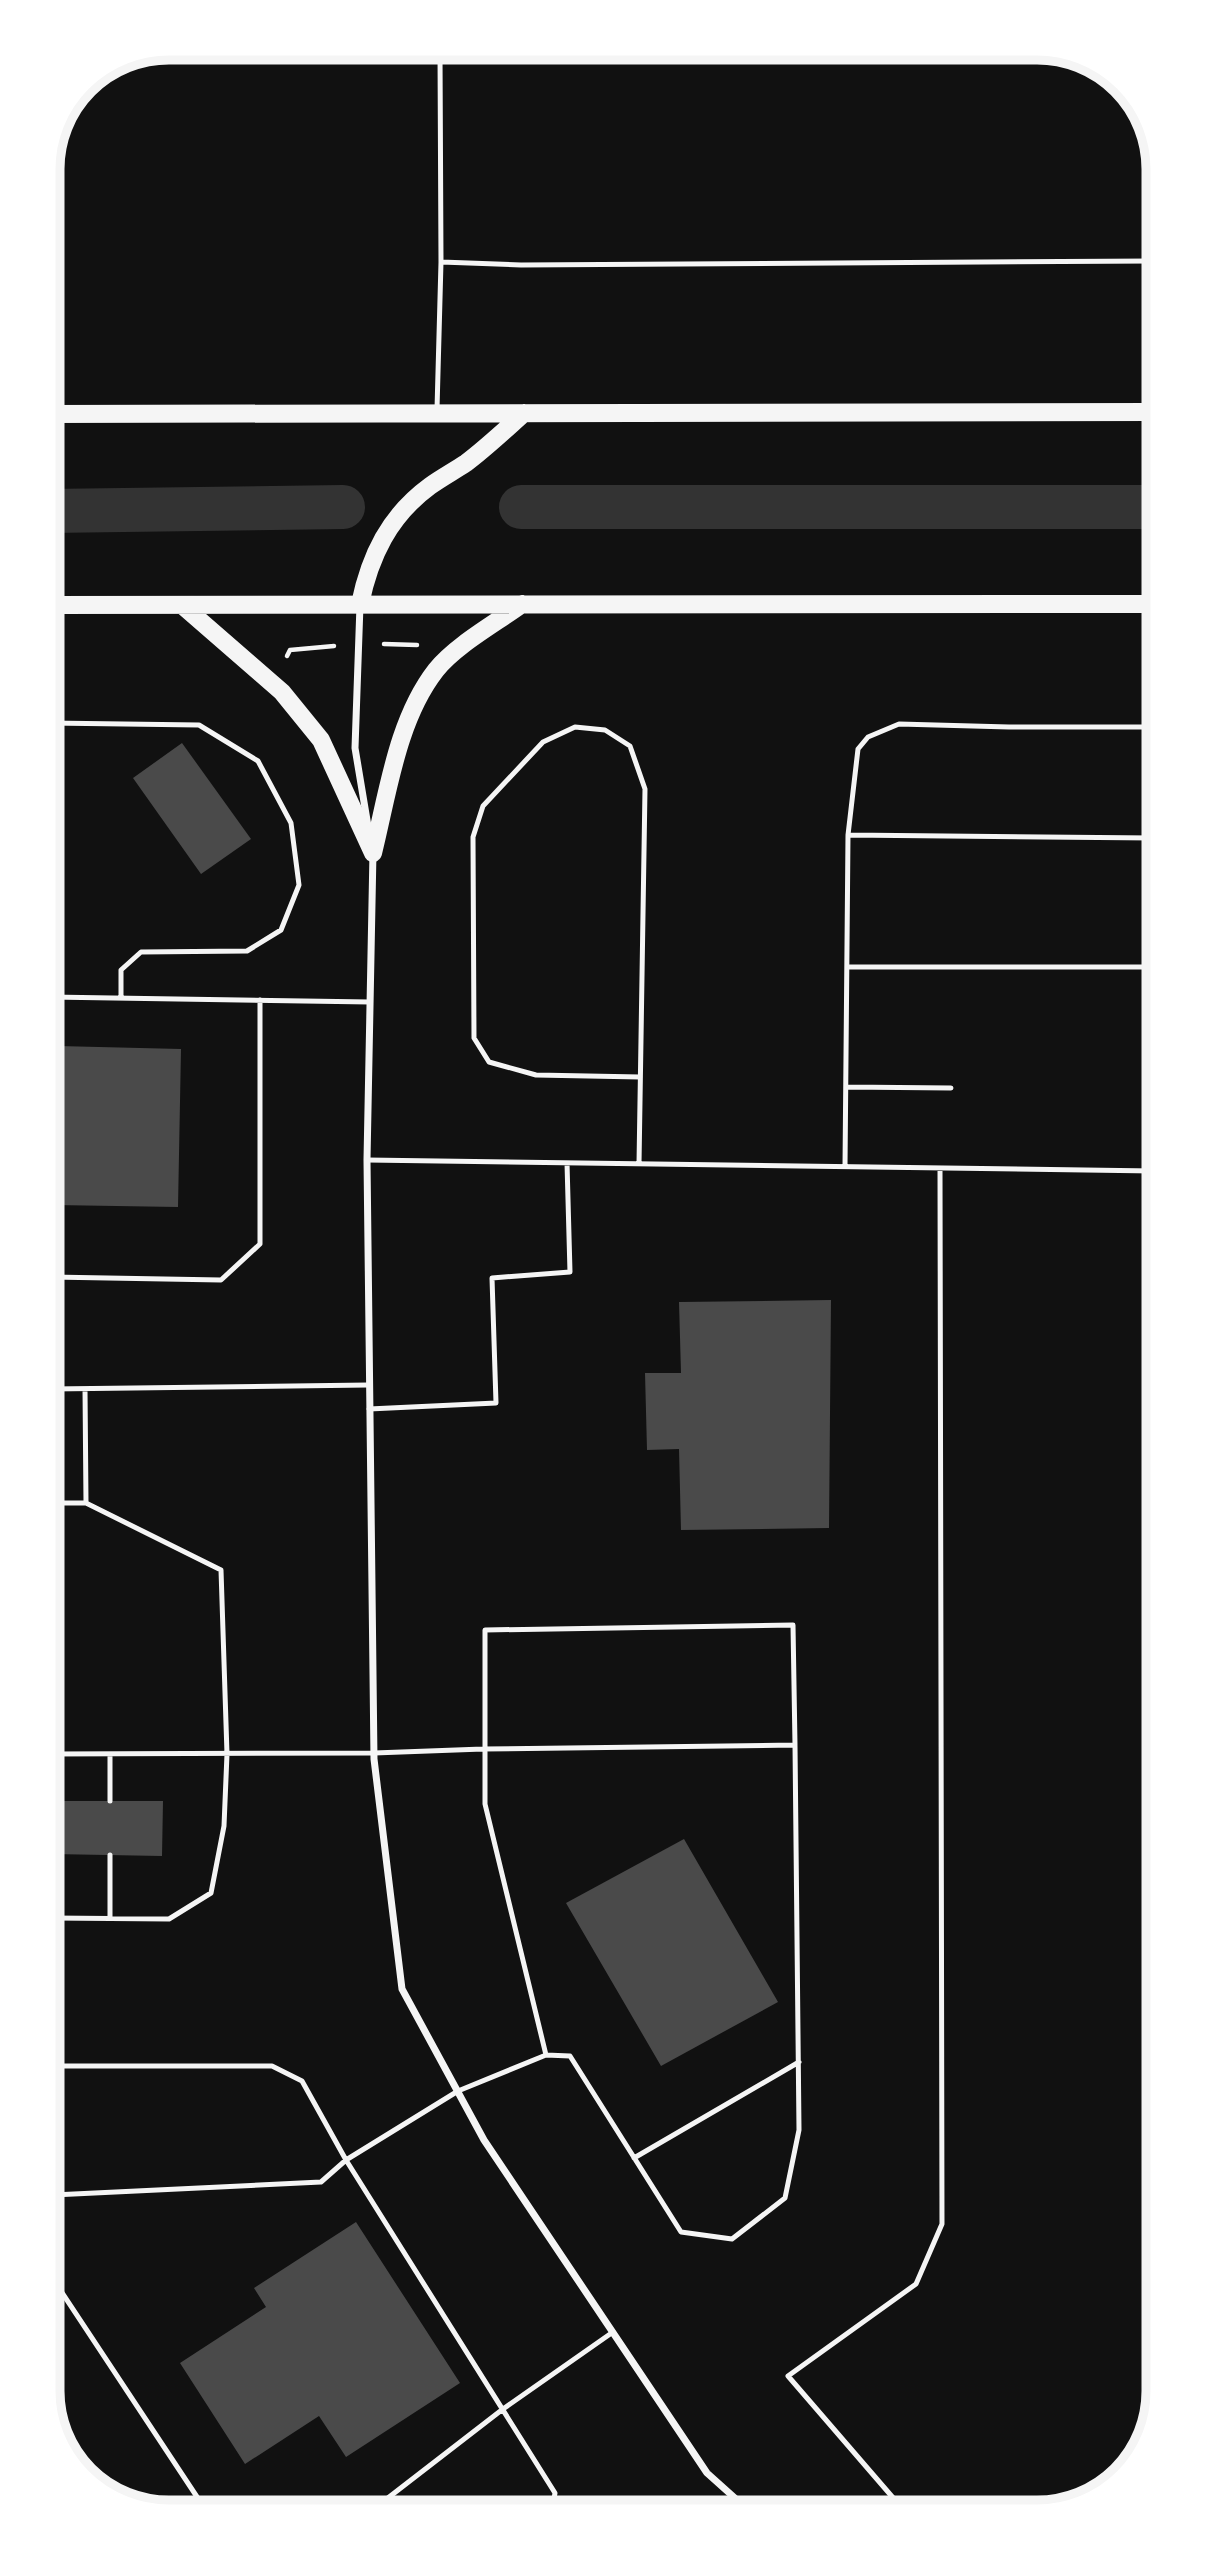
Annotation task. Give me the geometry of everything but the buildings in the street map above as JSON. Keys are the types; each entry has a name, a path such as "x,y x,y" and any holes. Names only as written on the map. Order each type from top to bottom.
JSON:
{"main road":[{"path":"60,414 1146,412"},
{"path":"360,604 366,574 379,543 404,508 429,487 467,462 524,413"},
{"path":"373,853 402,740 419,698 437,669 522,604"},
{"path":"60,605 1146,604"},
{"path":"183,605 282,692 321,740 373,853"}],"street":[{"path":"360,604 355,748 373,853 367,1160 374,1753 402,1989 484,2140 707,2473 737,2500"}],"lane":[{"path":"437,413 441,262 440,59"},
{"path":"441,262 535,265 1146,261"},
{"path":"60,723 199,725 258,761 291,823 299,885 281,930 247,951 141,952 121,970 121,998"},
{"path":"845,1167 848,835 858,749 868,737 899,724 1146,727"},
{"path":"639,1164 645,789 630,746 605,730 575,727 543,742 492,797 484,806 473,837 474,1038 489,1062 536,1075 640,1077"},
{"path":"848,835 1146,838"},
{"path":"848,967 1146,967"},
{"path":"60,997 370,1002"},
{"path":"59,1277 221,1280 260,1244 260,1000"},
{"path":"846,1087 951,1088"},
{"path":"367,1160 1146,1171"},
{"path":"369,1409 496,1403 492,1278 570,1272 567,1163"},
{"path":"895,2500 788,2376 916,2284 942,2224 940,1168"},
{"path":"59,1389 368,1385"},
{"path":"85,1389 86,1503"},
{"path":"59,1503 86,1503 221,1570 227,1754 223,1826 211,1893 169,1919 59,1918"},
{"path":"59,2195 321,2182 346,2160 458,2091 546,2055 570,2056 681,2232 732,2239 785,2198 799,2130 793,1625 485,1630 485,1804 546,2055"},
{"path":"59,1754 374,1753 795,1745"},
{"path":"110,1755 110,1801"},
{"path":"110,1855 110,1918"},
{"path":"634,2158 799,2062"},
{"path":"59,2066 272,2066 302,2081 346,2160 555,2493 554,2500"},
{"path":"59,2288 199,2500"},
{"path":"385,2500 503,2409 613,2332"}],"path":[{"path":"378,644 428,645"},
{"path":"287,656 290,650 342,646"}],"waterway":[{"path":"60,511 343,507"},
{"path":"521,507 1146,507"}]}
